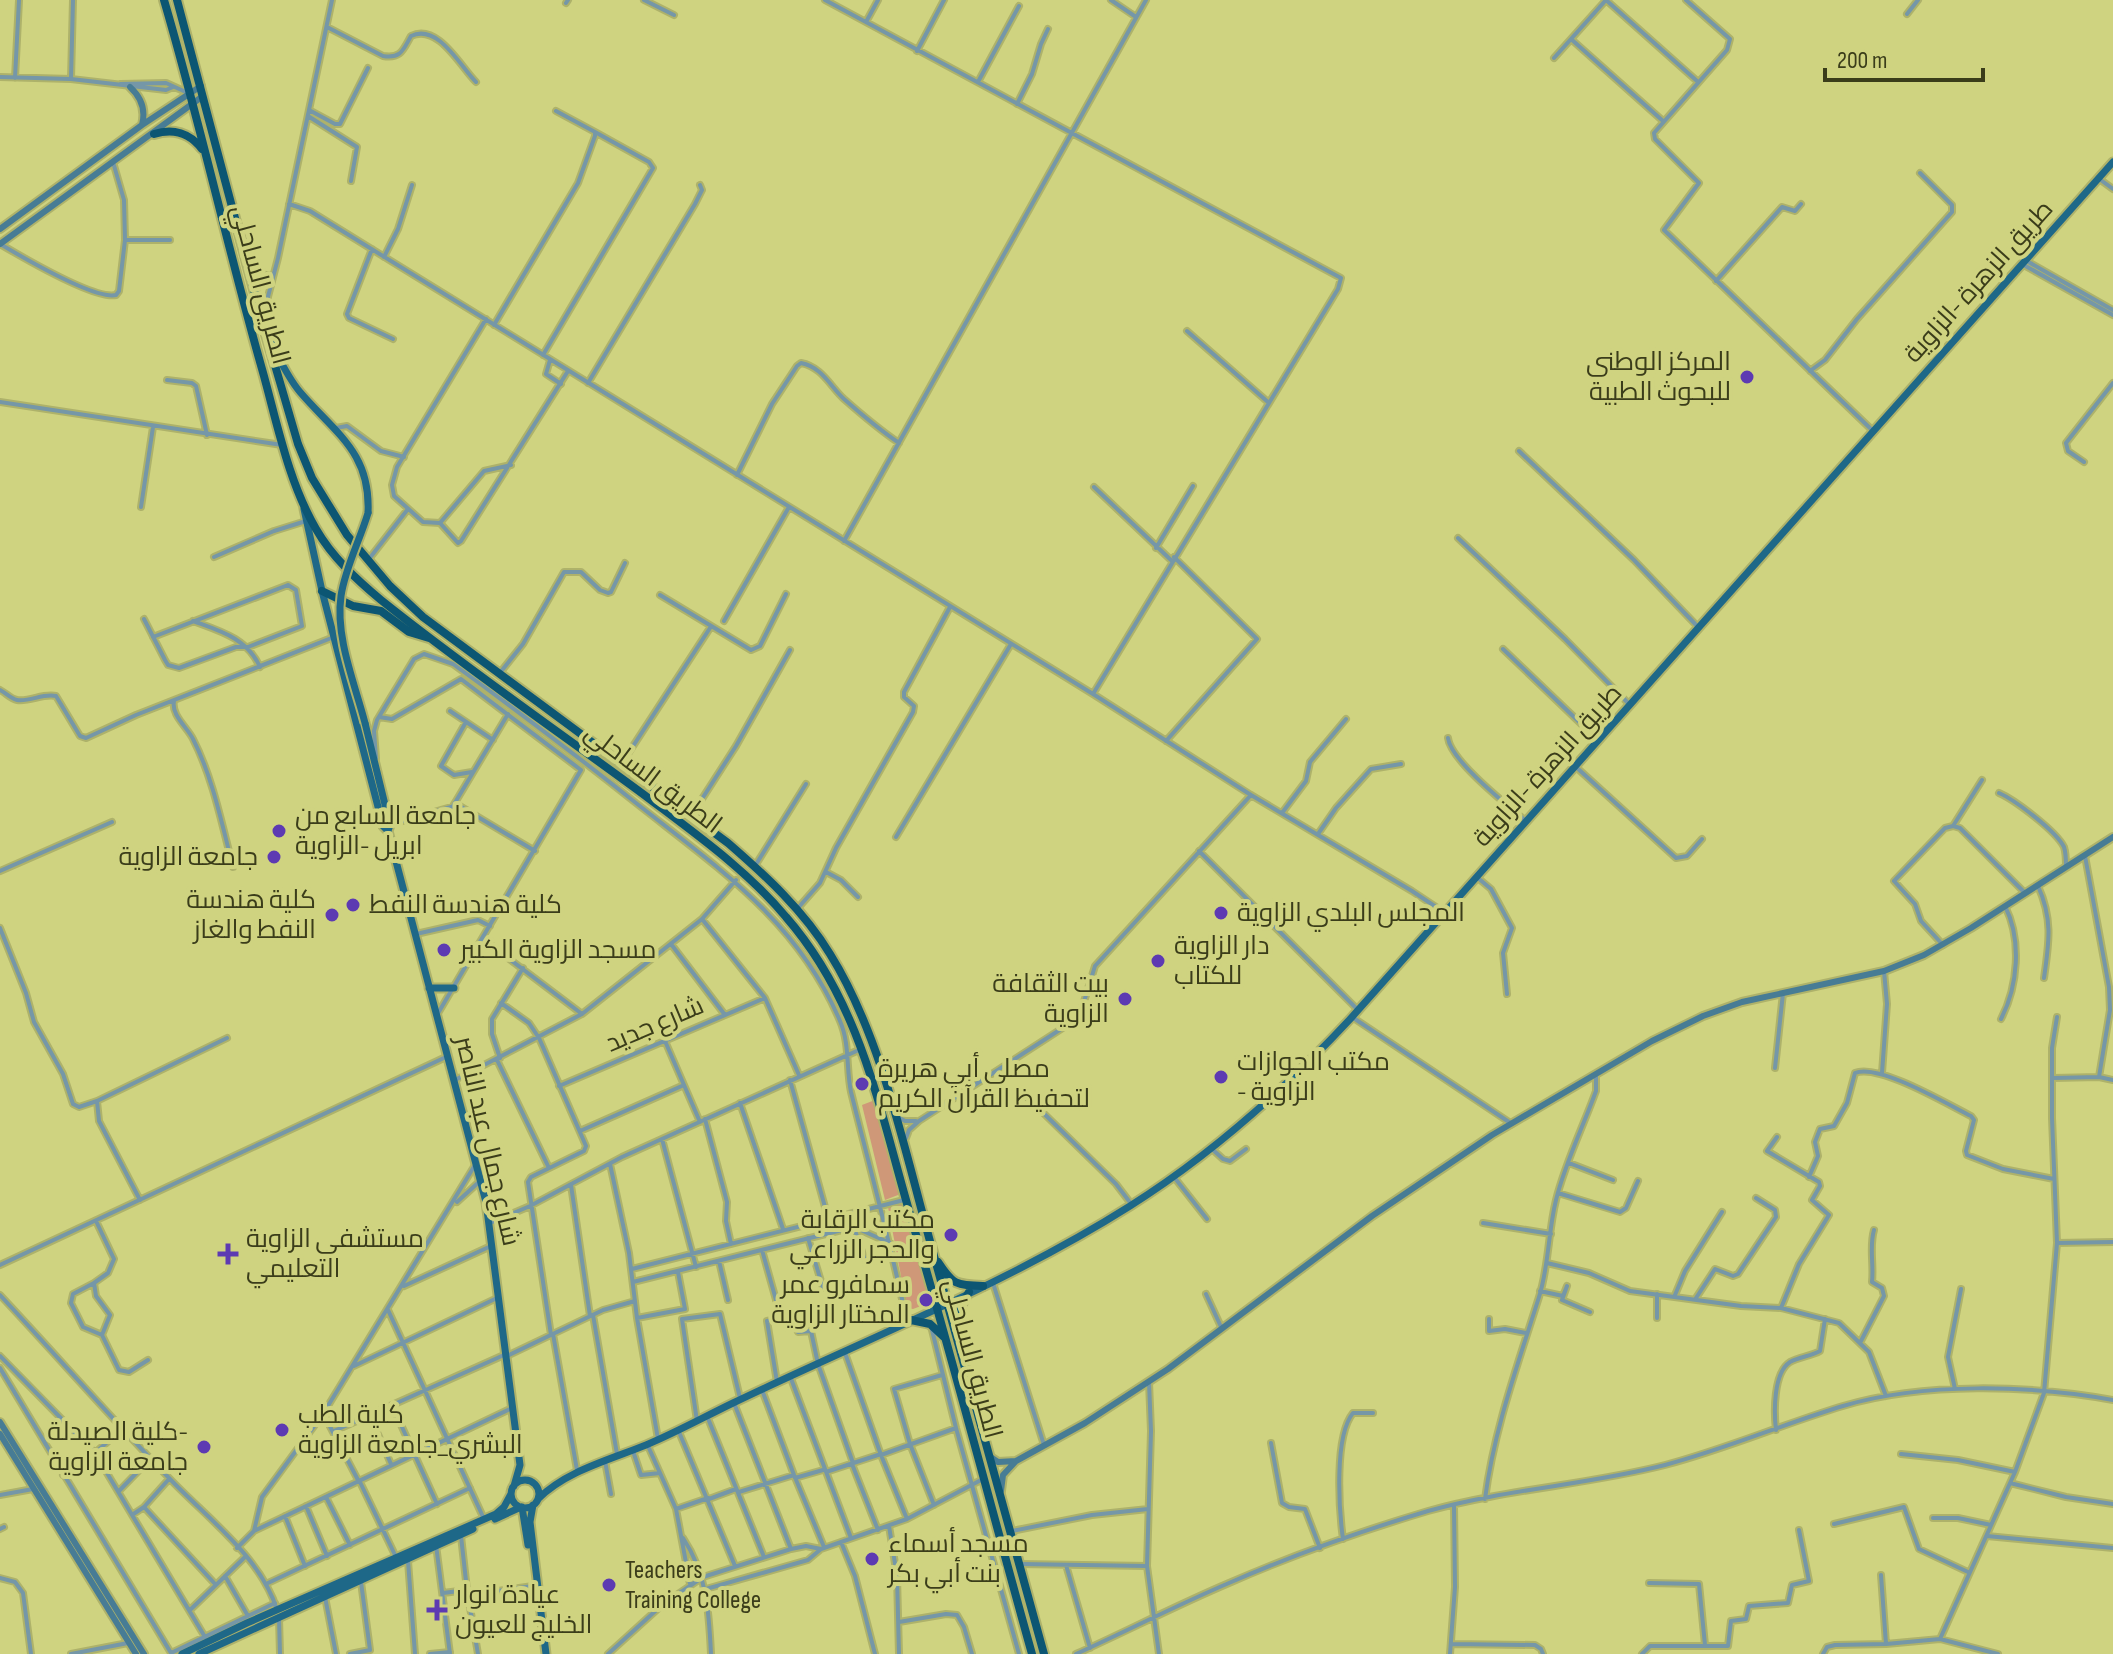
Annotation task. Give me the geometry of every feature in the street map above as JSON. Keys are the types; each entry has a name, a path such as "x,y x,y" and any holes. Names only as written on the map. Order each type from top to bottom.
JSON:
{"highway":[{"name":"الطريق الساحلي","path":"164,0 284,445 302,502 323,540 366,587 671,815 756,885 814,952 839,993 862,1048 938,1307 1032,1654"},
{"name":"الطريق الساحلي","path":"177,0 298,444 312,478 337,520 390,586 423,617 755,866 797,909 830,953 846,981 866,1026 904,1147 1044,1654"},
{"path":"154,134 168,131 183,133 196,142 205,154"},
{"path":"366,587 381,611 409,632 433,639"},
{"path":"322,591 353,606 381,611"},
{"path":"934,1255 953,1282 963,1286 983,1286"},
{"path":"954,1329 959,1309 969,1292"},
{"path":"909,1321 930,1324 946,1340"}],"main road":[{"path":"0,229 142,125 201,86"},
{"path":"130,87 141,101 144,113 142,125"},
{"path":"0,244 203,96"},
{"name":"طريق الزهرة -الزاوية","path":"559,1482 993,1282 1132,1205 1210,1148 1298,1071 1352,1017 2113,162"},
{"name":"شارع جمال عبد الناصر","path":"265,331 296,387 336,428 361,463 367,483 368,513 345,578 340,608 345,646 375,764 387,828"},
{"name":"شارع جمال عبد الناصر","path":"302,502 322,591 413,935 477,1163 490,1223 520,1465 530,1482"},
{"path":"1000,1496 1003,1475 1016,1461 1085,1423 1149,1382 1400,1196 1512,1124 1694,1020 1734,1004 1884,971 1943,945 2113,837"},
{"path":"429,988 454,988"},
{"path":"0,1422 35,1488"},
{"path":"0,1434 133,1643 144,1654"},
{"path":"989,1456 998,1462 1016,1461"},
{"name":"شارع جمال عبد الناصر","path":"513,1490 520,1465"},
{"path":"182,1654 500,1511 521,1481 559,1482"},
{"path":"530,1482 538,1490 530,1522 544,1654"},
{"path":"199,1654 277,1610 325,1597 536,1502 559,1482"},
{"path":"513,1490 514,1503 521,1507 525,1526 544,1654"},
{"path":"505,1515 517,1517 525,1526"},
{"path":"133,1643 136,1654"}],"street":[{"path":"15,78 19,0"},
{"path":"71,79 73,0"},
{"path":"262,318 332,0"},
{"path":"644,0 674,15"},
{"path":"825,0 1341,278 1338,289 1093,694"},
{"path":"866,22 878,0"},
{"path":"917,51 944,0"},
{"path":"1111,0 1136,17"},
{"path":"844,541 1146,0"},
{"path":"1554,58 1606,0 1698,81"},
{"path":"1686,0 1730,39 1727,50 1654,133 1655,139 1699,183 1664,230 1872,430"},
{"path":"1907,14 1918,0"},
{"path":"978,82 1019,6"},
{"path":"326,27 392,58 404,51 411,36 426,34 439,39 476,82"},
{"path":"1017,104 1032,74 1048,29"},
{"path":"1571,39 1663,121"},
{"path":"308,113 340,124 368,68"},
{"path":"0,77 121,84 160,83 190,93"},
{"path":"121,84 166,90 173,87"},
{"path":"543,355 653,168 649,162 556,111"},
{"path":"308,113 357,147 351,181"},
{"path":"494,325 578,183 590,155 595,132"},
{"path":"0,244 47,271 113,297 119,291 125,240 124,200 113,162"},
{"path":"1810,371 1825,360 1857,319 1952,212 1952,205 1920,173"},
{"path":"2098,178 2113,189"},
{"path":"384,257 398,229 412,185"},
{"path":"588,383 695,204 702,190 700,185"},
{"path":"289,204 310,211 1093,694 1251,795 1426,899 1436,907 1438,920"},
{"path":"1716,281 1782,207 1795,211 1801,204"},
{"path":"125,240 170,240"},
{"path":"372,249 347,314 349,318 393,339"},
{"path":"2023,262 2113,312"},
{"path":"250,272 273,276"},
{"path":"486,319 397,467 392,491 423,522 440,523 454,541 461,541 568,371"},
{"path":"1187,331 1269,403"},
{"path":"550,360 546,374 561,384"},
{"path":"737,475 772,404 801,363 821,373 845,399 899,443"},
{"path":"167,380 196,386 207,435"},
{"path":"2084,462 2068,451 2066,443 2113,383"},
{"path":"0,402 284,445"},
{"path":"141,507 153,426"},
{"path":"336,428 347,426 381,451 404,457"},
{"path":"1519,451 1643,569 1698,627"},
{"path":"440,523 484,471 511,465"},
{"path":"1156,548 1193,486"},
{"path":"1094,487 1257,639 1166,741"},
{"path":"724,621 789,507"},
{"path":"368,561 409,509"},
{"path":"214,557 306,521"},
{"path":"1458,538 1629,704"},
{"path":"499,674 523,644 564,572 581,572 600,590 608,593 625,563"},
{"path":"144,619 153,637 168,665 179,668 236,647 248,647 302,626 293,586 288,585 153,637"},
{"path":"660,595 746,648 758,649 786,594"},
{"path":"797,909 816,889 913,712 914,706 904,697 904,692 950,607"},
{"path":"193,621 235,638 248,647 260,667"},
{"path":"621,764 710,628"},
{"path":"0,690 21,700 47,694 56,696 80,736 86,738 335,637"},
{"path":"896,837 1011,644"},
{"path":"1503,649 1597,739"},
{"path":"691,816 736,746 790,650"},
{"path":"375,764 374,731 379,717 416,657 424,654 440,658 453,664 580,757 736,880 786,934 819,978 841,1022 851,1090 909,1321"},
{"path":"379,717 392,719 461,679 581,770 436,1016"},
{"path":"174,701 175,712 194,741 208,778 233,867"},
{"path":"450,711 493,740"},
{"path":"453,806 508,714"},
{"path":"1282,813 1306,781 1310,762 1346,719"},
{"path":"466,722 441,766 454,775 473,772"},
{"path":"1448,738 1455,754 1526,821"},
{"path":"1318,834 1336,808 1371,769 1401,764"},
{"path":"1574,765 1676,858 1687,856 1702,839"},
{"path":"1943,945 1921,921 1913,901 1894,881 1943,830 1953,826 1982,780"},
{"path":"755,866 806,784"},
{"path":"1999,793 2017,802 2059,841 2065,850 2066,868"},
{"path":"904,1147 909,1130 919,1121 1075,1020 1095,966 1251,795"},
{"path":"387,828 453,806 462,806 535,851"},
{"path":"0,871 112,822"},
{"path":"1953,826 1960,828 1979,845 2025,893"},
{"path":"1199,851 1358,1010"},
{"path":"2085,856 2111,987 2099,1077"},
{"path":"826,872 841,880 858,897"},
{"path":"1476,877 1491,889 1512,928 1503,953 1507,994"},
{"path":"455,1080 582,1014 702,919 736,880"},
{"path":"2038,886 2048,907 2049,936 2044,978"},
{"path":"2001,1019 2009,1002 2016,950 2005,906"},
{"path":"702,919 765,998 799,1075"},
{"path":"413,935 478,920 490,926"},
{"path":"0,928 34,1022 63,1074 73,1104 79,1107 227,1038"},
{"path":"483,939 582,1014"},
{"path":"671,944 725,1015"},
{"path":"523,968 492,1019 491,1029 498,1059 549,1168"},
{"path":"1882,1073 1886,1055 1887,1004 1884,971"},
{"path":"1775,1068 1783,993"},
{"name":"شارع جديد","path":"559,1086 765,998"},
{"path":"501,1003 529,1023 539,1038 580,1131 585,1150 528,1180 577,1473"},
{"path":"1352,1017 1512,1124"},
{"path":"1940,1639 2015,1472 2044,1393 2057,1243 2052,1048 2057,1017"},
{"path":"665,1041 702,1121 727,1202 726,1224 731,1244"},
{"path":"490,1223 662,1139 862,1048"},
{"path":"0,1265 448,1056"},
{"path":"1809,1177 1818,1156 1815,1142 1820,1129 1834,1126 1839,1119 1856,1072 1882,1073 1973,1118 1967,1155 2003,1169 2054,1179"},
{"path":"1485,1499 1499,1422 1547,1263 1558,1193 1596,1091 1596,1075"},
{"path":"2053,1078 2099,1077 2113,1080"},
{"path":"790,1080 828,1218"},
{"path":"580,1131 684,1085"},
{"path":"1028,1098 1116,1184 1132,1205"},
{"path":"97,1101 99,1121 140,1200"},
{"path":"740,1103 784,1230"},
{"path":"894,1115 905,1121 919,1121"},
{"path":"1777,1137 1767,1152 1820,1184 1813,1202 1829,1215 1799,1264 1781,1308"},
{"path":"662,1139 696,1267"},
{"path":"1210,1148 1230,1161 1246,1149"},
{"path":"254,1531 262,1497 323,1414 477,1163"},
{"path":"1569,1163 1613,1180"},
{"path":"610,1164 632,1269 637,1318 658,1439"},
{"path":"1173,1175 1207,1219"},
{"path":"452,1206 481,1181"},
{"path":"1558,1193 1620,1212 1626,1208 1638,1181"},
{"path":"571,1185 617,1456"},
{"path":"1696,1298 1715,1269 1720,1268 1733,1276 1738,1274 1776,1217 1775,1210 1756,1198"},
{"path":"632,1269 906,1199"},
{"path":"1675,1295 1685,1271 1722,1212"},
{"path":"96,1221 114,1259 108,1273 73,1294 71,1303 83,1327 102,1335 119,1370 129,1372 148,1360"},
{"path":"1483,1223 1551,1234"},
{"path":"633,1282 854,1227 890,1243"},
{"path":"854,1227 864,1258"},
{"path":"1861,1341 1884,1296 1882,1288 1872,1282 1874,1265 1870,1244 1874,1230"},
{"path":"808,1238 823,1288"},
{"path":"2057,1243 2113,1242"},
{"path":"402,1286 493,1245"},
{"path":"762,1250 778,1307"},
{"path":"719,1261 728,1300"},
{"path":"1547,1263 1589,1273 1630,1291 1741,1306 1781,1308 1825,1318 1844,1326 1861,1341 1874,1361 1886,1396"},
{"path":"637,1318 685,1309 678,1272"},
{"path":"993,1282 1044,1445"},
{"path":"94,1283 96,1296 110,1315 102,1335"},
{"path":"1540,1291 1563,1296 1567,1286 1562,1300 1590,1312"},
{"path":"1955,1389 1948,1357 1961,1289"},
{"path":"1206,1294 1222,1329"},
{"path":"1657,1294 1657,1318"},
{"path":"0,1295 268,1583 277,1610 280,1654"},
{"path":"353,1366 500,1297"},
{"path":"334,1431 611,1306 635,1301"},
{"path":"388,1309 484,1519"},
{"path":"697,1421 682,1319 720,1314 737,1401 764,1485 791,1549"},
{"path":"777,1382 767,1320 790,1315 798,1332 811,1331 818,1364 878,1530"},
{"path":"1776,1430 1774,1411 1782,1371 1793,1360 1820,1351 1825,1318"},
{"path":"1489,1319 1489,1331 1505,1329 1526,1333"},
{"path":"930,1324 1019,1654"},
{"path":"844,1351 907,1519"},
{"path":"0,1356 96,1454 205,1637"},
{"path":"0,1368 170,1654 248,1617 277,1610"},
{"path":"934,1505 910,1444 894,1388 942,1375"},
{"path":"790,1376 851,1538"},
{"path":"1149,1382 1151,1431 1147,1566 1159,1654"},
{"path":"762,1389 822,1548"},
{"path":"1076,1654 1230,1582 1419,1514 1651,1469 1842,1406 1886,1396 1955,1389 2113,1400"},
{"path":"392,1405 437,1504"},
{"path":"237,1548 254,1531 512,1408"},
{"path":"1344,1540 1338,1488 1347,1423 1353,1413 1373,1413"},
{"path":"323,1414 396,1557"},
{"path":"370,1416 391,1464"},
{"path":"707,1416 764,1557"},
{"path":"63,1475 96,1454 123,1428"},
{"path":"676,1509 794,1476 853,1464 956,1428"},
{"path":"679,1429 735,1566"},
{"path":"1271,1443 1282,1503 1305,1509 1320,1548"},
{"path":"647,1444 676,1509 683,1537 703,1577 711,1654"},
{"path":"633,1450 641,1475 660,1473"},
{"path":"1901,1454 1958,1460 2015,1472"},
{"path":"119,1491 150,1459"},
{"path":"605,1461 611,1494"},
{"path":"132,1515 144,1507 169,1479"},
{"path":"706,1589 808,1560 822,1548 907,1519 983,1479"},
{"path":"2010,1483 2066,1497 2113,1504"},
{"path":"0,1495 35,1488"},
{"path":"268,1583 470,1488"},
{"path":"326,1497 350,1545"},
{"path":"306,1506 327,1556"},
{"path":"1450,1654 1455,1587 1454,1506"},
{"path":"144,1507 216,1585"},
{"path":"1834,1524 1904,1507 1919,1549 1968,1572"},
{"path":"1009,1532 1092,1515 1148,1509"},
{"path":"285,1516 305,1566"},
{"path":"1933,1518 1958,1518 1991,1525"},
{"path":"889,1526 894,1549 899,1654"},
{"path":"1642,1654 1650,1646 1728,1646 1731,1621 1746,1619 1749,1606 1788,1603 1792,1585 1809,1581 1799,1530"},
{"path":"461,1534 478,1654"},
{"path":"1987,1536 2113,1548"},
{"path":"683,1537 690,1584"},
{"path":"841,1542 855,1576 875,1654"},
{"path":"430,1654 450,1653 436,1545"},
{"path":"608,1654 641,1623 703,1577 791,1549 806,1546 822,1548"},
{"path":"190,1610 245,1557"},
{"path":"408,1559 415,1654"},
{"path":"1019,1564 1147,1566"},
{"path":"1066,1564 1090,1648"},
{"path":"1881,1575 1886,1644"},
{"path":"225,1576 248,1617"},
{"path":"0,1578 15,1582 23,1593 31,1654"},
{"path":"350,1654 370,1650 360,1580"},
{"path":"1649,1583 1699,1584 1705,1645"},
{"path":"443,1593 533,1586"},
{"path":"325,1597 336,1654"},
{"path":"899,1622 957,1615 962,1620 972,1654"},
{"path":"1823,1654 1827,1647 1835,1645 1940,1639 1998,1654"},
{"path":"71,1654 133,1643"},
{"path":"1451,1644 1535,1645 1543,1654"}],"shaded area":[{"path":"875,1100 900,1189 898,1195 885,1200 862,1105"},
{"path":"904,1205 931,1298 929,1303 913,1309 907,1308 888,1207"}],"place":[{"name":"المركز الوطني للبحوث الطبية","path":"1747,377"},
{"name":"جامعة السابع من ابريل -الزاوية","path":"279,831"},
{"name":"جامعة الزاوية","path":"274,857"},
{"name":"كلية هندسة النفط","path":"353,905"},
{"name":"المجلس البلدي الزاوية","path":"1221,913"},
{"name":"كلية هندسة النفط والغاز","path":"332,915"},
{"name":"مسجد الزاوية الكبير","path":"444,950"},
{"name":"دار الزاوية للكتاب","path":"1158,961"},
{"name":"بيت الثقافة الزاوية","path":"1125,999"},
{"name":"مكتب الجوازات - الزاوية","path":"1221,1077"},
{"name":"مصلى أبي هريرة لتحفيظ القرآن الكريم","path":"862,1084"},
{"name":"مكتب الرقابة والحجر الزراعي","path":"951,1235"},
{"name":"مستشفى الزاوية التعليمي","path":"228,1254"},
{"name":"سمافرو عمر المختار الزاوية","path":"926,1300"},
{"name":"كلية الطب البشري_جامعة الزاوية","path":"282,1430"},
{"name":"كلية الصيدلة- جامعة الزاوية","path":"204,1447"},
{"name":"مسجد أسماء بنت أبي بكر","path":"872,1559"},
{"name":"Teachers Training College","path":"609,1585"},
{"name":"عيادة انوار الخليج للعيون","path":"437,1610"}]}
